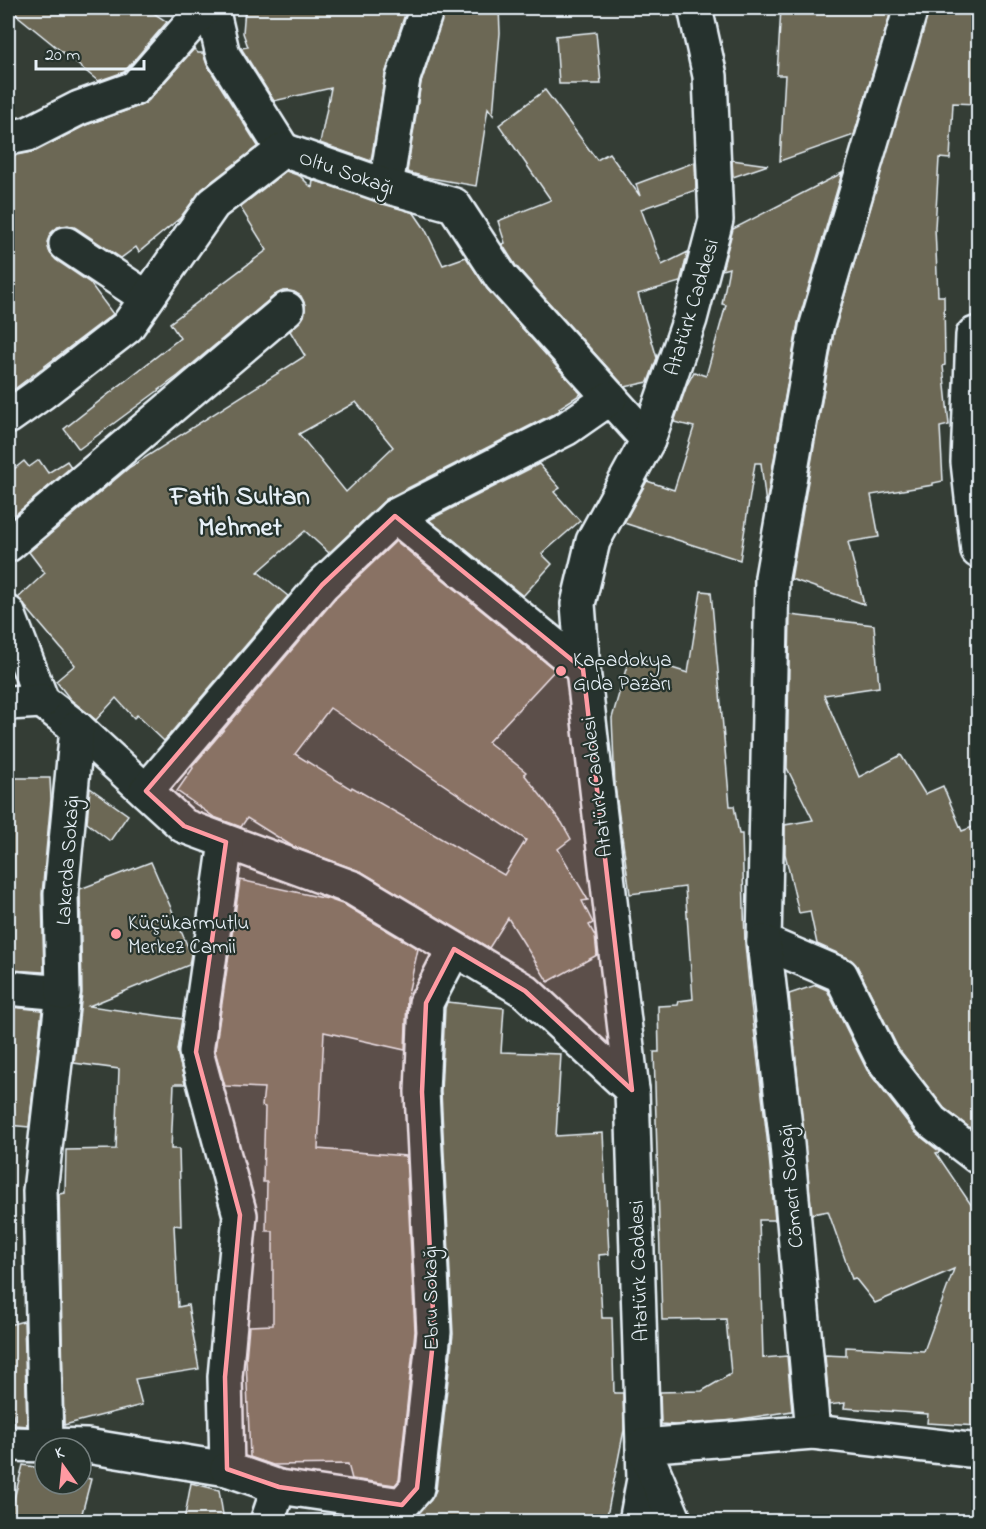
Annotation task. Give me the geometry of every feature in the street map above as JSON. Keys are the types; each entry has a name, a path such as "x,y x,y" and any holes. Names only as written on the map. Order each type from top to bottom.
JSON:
{"street":[{"path":"8,138 28,134 79,108 135,88 205,8"},
{"path":"212,8 223,54 283,150"},
{"path":"386,186 403,78 427,8"},
{"name":"Atatürk Caddesi","path":"636,1521 644,1479 632,1090 583,669 578,604 593,541 648,440 690,319 716,220 710,75 695,8"},
{"name":"Cömert Sokağı","path":"813,1432 764,942 772,577 816,328 912,8"},
{"name":"Oltu Sokağı","path":"8,417 127,327 213,204 283,150 386,186 454,205 501,277 648,440"},
{"path":"66,244 147,298"},
{"path":"8,545 287,309"},
{"path":"978,333 973,335 968,462 978,551"},
{"path":"146,791 322,585 395,516 567,428 610,398"},
{"path":"395,516 583,669"},
{"path":"8,613 42,700 77,728 184,826 353,888 525,991 632,1090"},
{"path":"8,703 42,700"},
{"name":"Lakerda Sokağı","path":"46,1436 40,1191 63,993 61,894 77,728"},
{"path":"226,842 196,1052 240,1215 225,1377 227,1469"},
{"path":"764,942 841,975 882,1058 931,1121 978,1157"},
{"name":"Ebru Sokağı","path":"93,1447 227,1469 279,1487 402,1505 417,1488 434,1332 422,1092 426,1003 454,949"},
{"path":"8,988 63,993"},
{"path":"675,1521 643,1446 813,1432 978,1451"},
{"name":"Ebru Sokağı","path":"8,1444 33,1445"},
{"path":"267,1521 279,1487"}],"highlighted area":[{"path":"395,516 583,669 632,1090 525,991 454,949 426,1003 422,1092 434,1332 417,1488 402,1505 279,1487 227,1469 225,1377 240,1215 196,1052 226,842 184,826 146,791 322,585"}],"building":[{"path":"8,8 146,8 167,22 124,72 98,81"},
{"path":"245,8 407,8 385,75 371,161 320,143 331,88 274,101 241,48 248,47 243,33"},
{"path":"499,8 500,33 493,115 488,108 476,186 407,172 421,83 445,10"},
{"path":"781,8 892,8 854,135 780,161 785,75 777,75"},
{"path":"929,8 978,8 978,104 953,103 950,159 939,158 935,228 938,296 944,296 945,365 943,366 949,425 940,427 943,481 933,483 933,485 871,495 879,537 848,542 864,604 791,579 834,332"},
{"path":"596,32 601,84 559,84 556,36"},
{"path":"194,49 198,53 203,53 207,65 258,146 202,189 180,218 139,252 136,247 121,258 68,225 58,227 51,233 47,242 50,253 56,260 90,283 113,314 8,394 8,156 36,151 86,125 142,105"},
{"path":"545,90 597,160 609,153 640,196 636,184 695,162 696,190 641,209 662,265 688,252 680,282 638,294 657,358 648,382 625,387 516,266 502,244 505,243 498,221 551,200 499,125"},
{"path":"732,160 768,165 733,177"},
{"path":"286,171 300,176 312,188 313,180 414,213 425,229 443,265 466,257 487,289 581,394 559,408 557,412 386,499 329,553 305,531 258,572 288,596 164,741 137,715 134,718 116,698 96,720 70,699 56,681 75,665 18,598 45,573 29,552 130,467 305,356 290,331 304,316 305,305 301,296 294,292 283,291 275,295 178,376 79,449 64,429 180,338 170,323 267,250 240,207","holes":["356,402 393,447 346,492 299,434"]},
{"path":"842,173 798,323 766,505 761,463 755,463 740,560 624,523 647,481 674,490 694,427 674,422 694,372 706,376 726,305 722,304 729,268 722,270 733,229"},
{"path":"39,460 48,473 67,461 71,467 8,521 8,474 24,461 29,467"},
{"path":"539,464 560,488 554,492 580,521 542,554 552,564 523,596 429,520"},
{"path":"396,541 555,670 488,742 526,772 524,774 562,823 571,839 558,849 588,900 582,901 593,923 589,925 595,936 597,955 548,982 508,918 489,948 362,872 292,846 247,818 241,827 214,817 177,791 192,767 336,598","holes":["330,708 526,840 504,875 352,787 351,789 295,754"]},
{"path":"701,591 711,592 730,806 734,806 739,834 742,834 745,944 775,1220 759,1220 763,1358 787,1356 792,1411 735,1420 675,1425 661,1424 660,1392 702,1391 731,1374 726,1319 662,1320 654,1052 659,1052 658,1006 678,1005 679,1001 693,999 685,887 630,894 615,786 612,718 630,655 688,673"},
{"path":"790,615 874,625 879,687 824,695 859,777 901,755 925,794 943,786 962,831 978,825 978,1134 944,1108 898,1048 857,966 848,958 817,944 810,911 799,913 785,854 785,825 813,820 787,768"},
{"path":"8,778 50,778 51,799 42,894 44,972 8,970"},
{"path":"90,788 128,815 110,841 87,823"},
{"path":"151,862 191,954 189,965 89,1006 182,1019 177,1050 185,1084 174,1084 171,1149 179,1149 181,1226 174,1225 178,1307 188,1305 199,1369 135,1379 142,1405 64,1425 59,1194 65,1193 66,1150 116,1149 119,1069 74,1063 82,993 80,889"},
{"path":"240,880 328,899 345,905 418,949 407,998 405,1050 324,1032 318,1149 406,1156 415,1331 399,1480 395,1485 352,1479 348,1464 273,1465 250,1457 246,1359 249,1326 273,1325 273,1231 266,1231 267,1182 263,1182 265,1107 262,1106 264,1088 225,1086 215,1051"},
{"path":"816,985 827,990 867,1070 916,1133 940,1152 936,1153 978,1212 978,1426 927,1423 928,1414 844,1408 845,1403 829,1405 825,1355 846,1356 846,1347 924,1351 954,1269 875,1303 855,1278 852,1279 828,1211 812,1214 789,994"},
{"path":"447,1002 504,1008 501,1052 561,1054 556,1136 603,1133 609,1254 599,1255 602,1318 612,1318 614,1393 623,1393 624,1430 606,1521 410,1521 431,1500 436,1490 453,1334 441,1092"},
{"path":"10,1007 42,1010 29,1127 8,1125"},
{"path":"24,1321 27,1426 15,1425 8,1393 8,1325"},
{"path":"23,1465 33,1467 33,1496 87,1496 80,1521 8,1521"},
{"path":"191,1483 219,1490 224,1521 184,1521"}],"place":[{"name":"Kapadokya Gıda Pazarı","path":"561,671"},
{"name":"Küçükarmutlu Merkez Camii","path":"116,934"}],"district":[{"name":"Fatih Sultan Mehmet","path":"240,510"}]}
